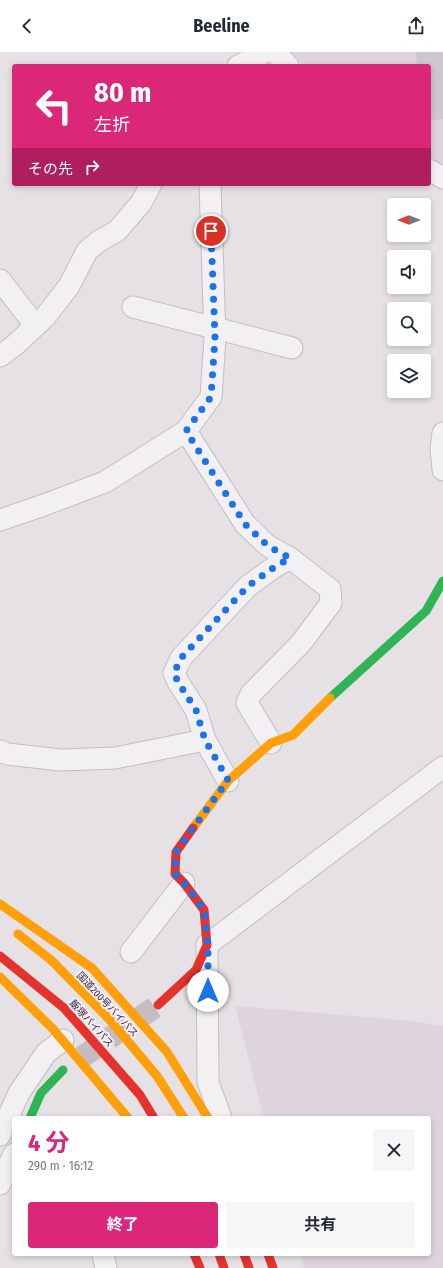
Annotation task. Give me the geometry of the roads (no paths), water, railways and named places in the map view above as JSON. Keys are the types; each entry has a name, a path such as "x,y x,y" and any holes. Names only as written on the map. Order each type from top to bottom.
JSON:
{"main road":[{"path":"158,1005 196,970 208,945 204,910 184,883 175,874 176,852 228,780 272,743 294,735 331,697 426,611 443,581"},
{"path":"0,904 92,968 167,1052 207,1116"},
{"name":"国道200号バイパス","path":"11,928 51,960 110,1020 157,1076 183,1116"},
{"name":"飯塚バイパス","path":"0,956 64,1008 140,1095 153,1116"},
{"path":"0,978 53,1029 126,1116"},
{"path":"31,1116 41,1093 63,1070"},
{"path":"195,1256 200,1268"},
{"path":"220,1256 224,1268"},
{"path":"245,1256 249,1268"},
{"path":"269,1256 273,1268"}],"street":[{"path":"242,64 265,52"},
{"path":"275,52 286,64"},
{"path":"431,171 443,178"},
{"path":"0,356 15,345 45,317 69,286 87,251 99,241 117,231 141,203 150,186"},
{"path":"0,520 105,482 186,431 211,397 215,329 210,186"},
{"path":"0,280 35,325"},
{"path":"134,307 292,348"},
{"path":"186,431 245,524 268,546 290,558 330,589 331,603 301,643 251,694 247,703 272,743"},
{"path":"443,433 441,448 443,470"},
{"path":"228,780 205,740 196,710 174,673 181,658 248,586 290,558"},
{"path":"0,752 60,760 115,758 205,740"},
{"path":"220,1116 208,1082 208,945 443,767"},
{"path":"131,952 184,883"},
{"path":"0,1135 19,1093 46,1053 63,1040"},
{"path":"0,1184 12,1158"},
{"path":"103,1256 106,1268"}],"tunnel":[{"path":"82,1057 158,1005"}]}
